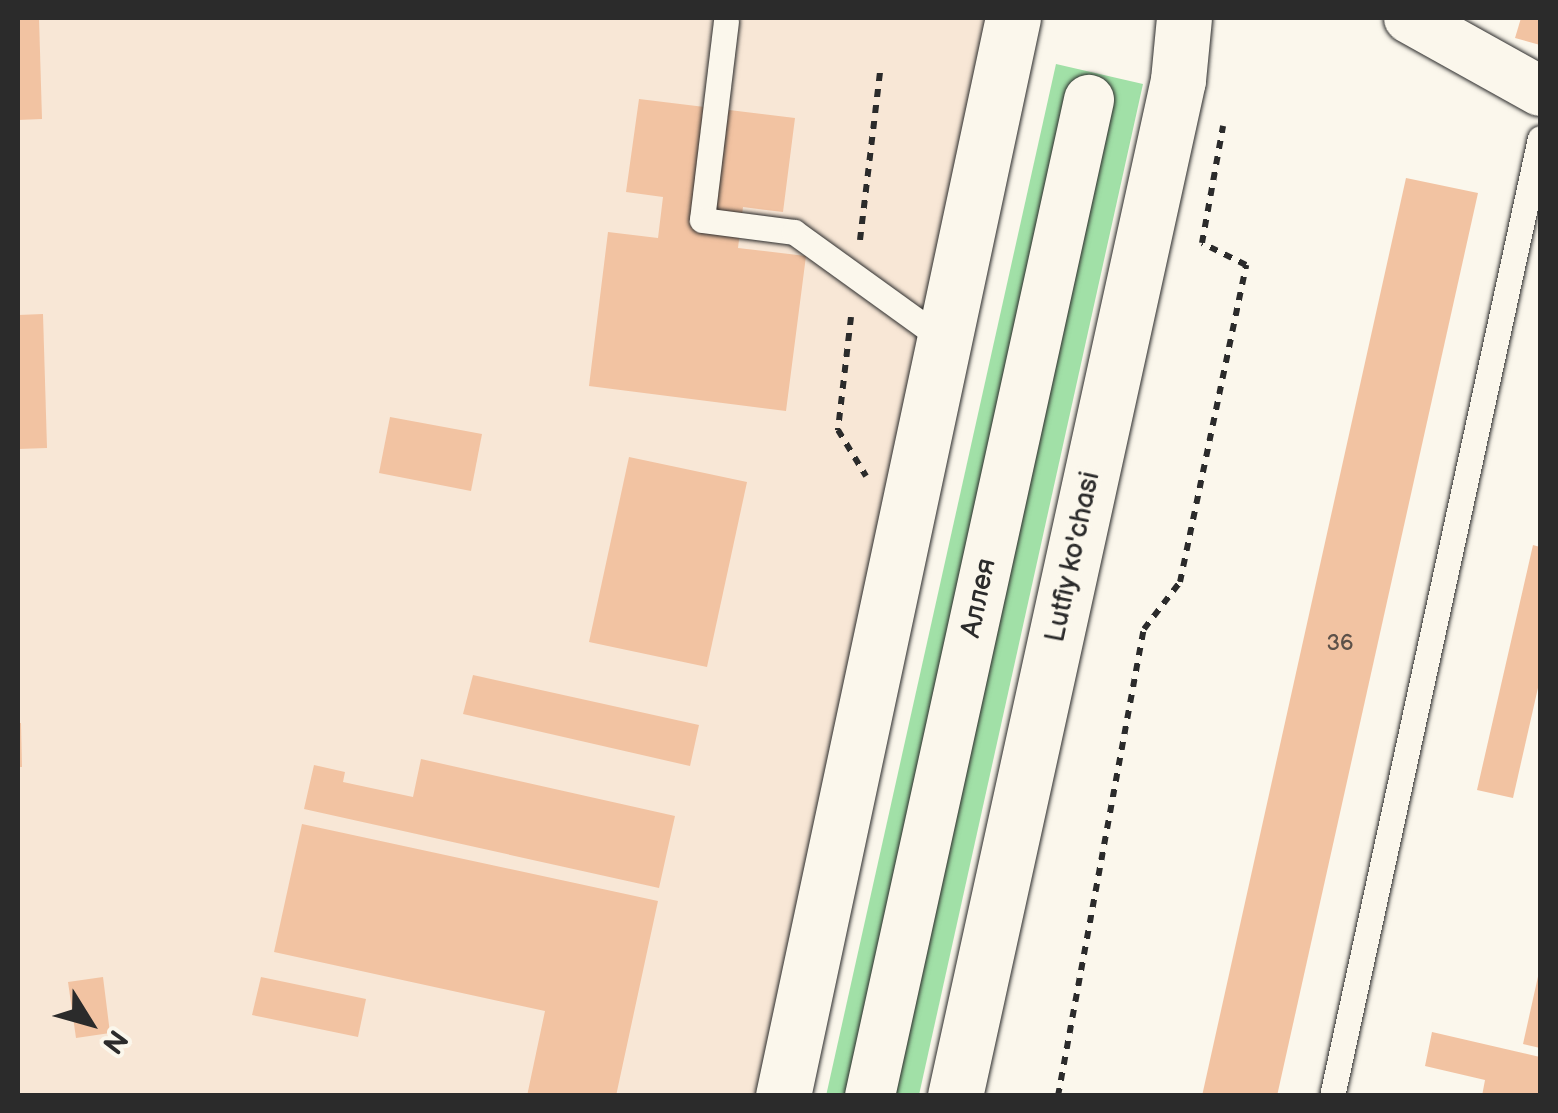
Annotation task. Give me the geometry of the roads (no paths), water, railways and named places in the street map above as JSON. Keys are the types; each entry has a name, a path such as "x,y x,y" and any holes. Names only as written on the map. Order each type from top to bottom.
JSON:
{"main road":[{"path":"783,1096 1013,18"},
{"name":"Lutfiy ko'chasi","path":"954,1096 1187,22"}],"street":[{"path":"1409,18 1540,91"},
{"name":"Аллея","path":"870,1096 1089,100"}],"lane":[{"path":"726,21 702,220 794,232 946,342"},
{"path":"1332,1096 1540,138"}]}
